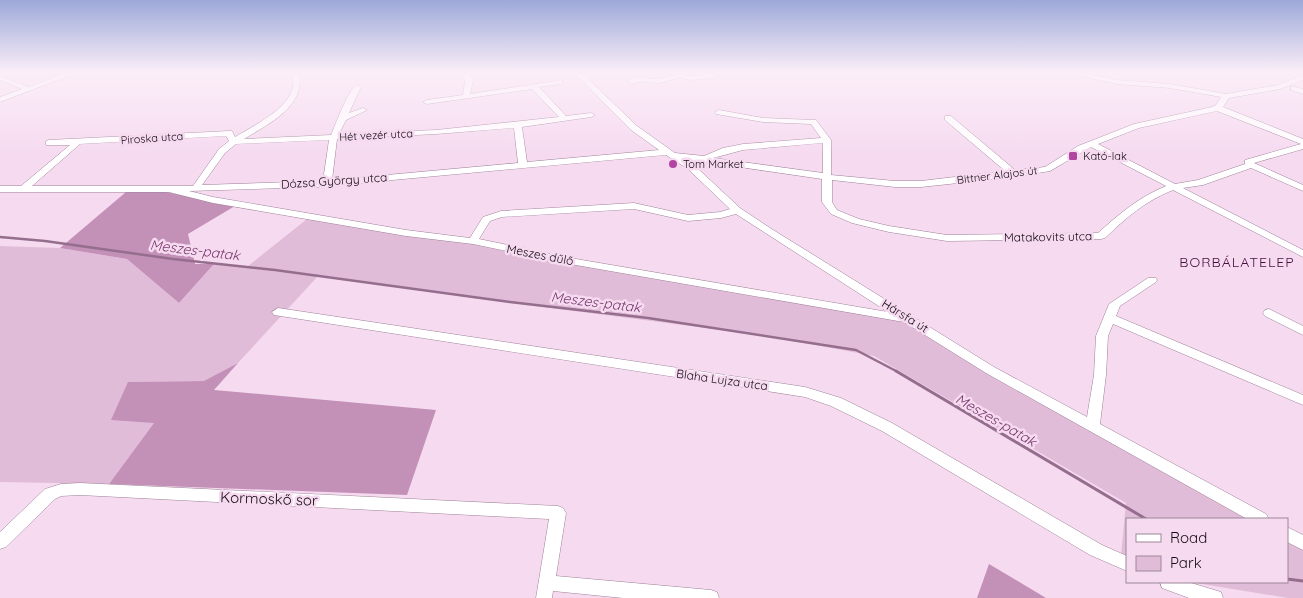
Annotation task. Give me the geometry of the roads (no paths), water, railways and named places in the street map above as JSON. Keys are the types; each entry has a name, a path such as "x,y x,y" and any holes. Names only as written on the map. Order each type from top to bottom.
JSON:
{"street":[{"path":"196,188 222,151 270,119 289,101"},
{"path":"327,183 332,138 344,118 350,101"},
{"path":"427,102 436,101"},
{"path":"548,101 564,118"},
{"name":"Hársfa út","path":"606,101 634,128 691,167 737,210 990,370 1259,518"},
{"path":"1222,101 1216,108 1303,144"},
{"name":"Bittner Alajos út","path":"669,153 704,160 829,178 921,184 1046,169 1068,155 1091,144 1138,126 1216,108"},
{"path":"344,118 363,110"},
{"path":"719,112 763,120 813,122 827,140"},
{"name":"Hét vezér utca","path":"234,142 388,135 518,125 591,115"},
{"path":"948,118 1014,174"},
{"path":"518,125 523,164"},
{"name":"Piroska utca","path":"78,142 229,133 234,142"},
{"path":"704,160 711,154 728,149 827,140"},
{"name":"Matakovits utca","path":"827,140 828,202 833,211 840,215 924,236 947,238 1101,236 1128,211 1152,196 1172,187 1200,183 1251,165 1248,162 1258,158 1303,144"},
{"path":"49,143 78,142"},
{"path":"23,189 78,142"},
{"path":"1091,144 1303,254"},
{"name":"Dózsa György utca","path":"0,189 172,190 327,183 523,164 669,153"},
{"path":"1251,165 1303,188"},
{"name":"Meszes dűlő","path":"172,190 213,200 320,219 474,241 570,261 910,319"},
{"path":"474,241 486,219 501,214 634,206 688,218 721,215 737,210"},
{"path":"1093,426 1100,375 1102,336 1115,304 1152,280"},
{"name":"Blaha Lujza utca","path":"278,312 805,392 836,402 886,427 1096,550 1126,564"},
{"path":"1269,313 1303,331"},
{"path":"1110,318 1303,400"},
{"name":"Kormoskő sor","path":"0,542 50,494 61,490 80,489 558,513 545,590"},
{"path":"1288,535 1303,543"},
{"path":"1171,583 1215,598"},
{"path":"545,590 711,598"}],"waterway":[{"name":"Meszes-patak","path":"0,237 45,241 173,259 275,270 510,302 648,318 856,350 898,372"},
{"name":"Meszes-patak","path":"896,371 1144,518"},
{"name":"Meszes-patak","path":"1288,579 1303,581"}],"place":[{"name":"Kató-lak","path":"1073,156"},
{"name":"Tom Market","path":"673,164"}],"district":[{"name":"BORBÁLATELEP","path":"1237,262"}]}
